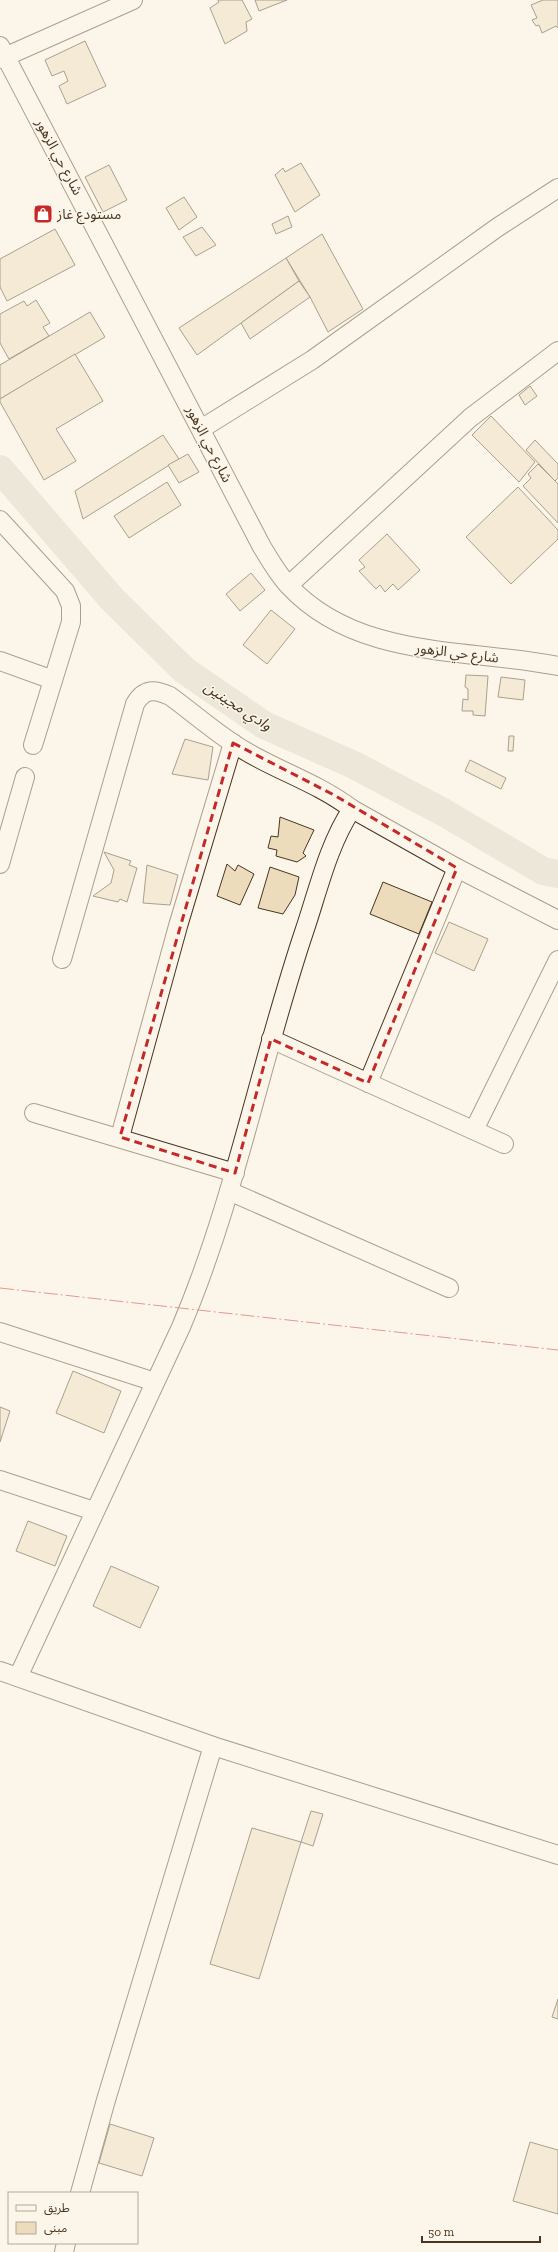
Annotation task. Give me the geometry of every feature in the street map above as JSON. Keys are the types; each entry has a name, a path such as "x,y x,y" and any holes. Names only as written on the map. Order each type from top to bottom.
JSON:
{"street":[{"path":"2,53 133,0"},
{"name":"شارع حي الزهور","path":"2,53 201,428 262,547 288,585 315,607 342,624 404,646 558,666"},
{"path":"201,428 312,360 498,227 558,188"},
{"path":"288,585 470,418 558,351"},
{"path":"0,520 65,591 71,606 70,622 32,745"},
{"path":"0,661 53,680"},
{"path":"62,959 135,704 139,696 147,691 159,691 170,696 246,752 334,795 352,809 458,868 558,920"},
{"path":"120,1138 178,926 233,743"},
{"path":"0,864 5,824 25,777"},
{"path":"18,1677 202,1279 230,1191 290,973 342,823 352,809"},
{"path":"368,1083 458,868"},
{"path":"474,1130 558,960"},
{"path":"271,1039 504,1144"},
{"path":"34,1113 235,1173"},
{"path":"230,1191 449,1288"},
{"path":"0,1332 155,1382"},
{"path":"0,1480 94,1510"},
{"path":"0,1671 213,1746 558,1855"},
{"path":"80,2192 106,2100 213,1746"}],"highlighted area":[{"path":"233,743 334,795 457,868 368,1083 271,1039 235,1173 120,1137"}],"building":[{"path":"218,0 242,0 252,19 246,22 247,31 225,44 210,8 219,2"},
{"path":"255,0 287,0 259,11"},
{"path":"543,0 558,0 558,28 556,26 542,33 539,25 536,26 532,20 537,18 531,5"},
{"path":"85,41 106,86 67,104 59,86 68,81 64,71 52,76 45,60"},
{"path":"301,163 320,195 295,212 275,175 283,168 285,172"},
{"path":"109,165 127,200 103,212 85,177"},
{"path":"184,197 197,217 179,230 166,208"},
{"path":"288,216 292,227 276,234 272,224"},
{"path":"202,227 216,245 196,256 183,237"},
{"path":"55,229 75,265 7,301 0,287 0,259"},
{"path":"322,234 363,309 328,332 310,297 286,258"},
{"path":"286,258 299,281 197,355 179,328"},
{"path":"299,281 310,297 250,339 241,323"},
{"path":"36,300 50,323 43,327 49,336 9,359 0,343 0,314 24,301 27,306"},
{"path":"90,312 105,337 0,399 0,365"},
{"path":"75,354 103,401 56,429 76,461 44,480 0,402 0,399"},
{"path":"530,386 537,396 525,405 519,395"},
{"path":"491,416 535,462 519,482 472,435"},
{"path":"163,435 179,459 83,519 75,491"},
{"path":"535,440 558,464 558,478 555,481 526,450"},
{"path":"188,454 199,472 179,483 168,465"},
{"path":"538,464 558,484 558,523 523,486 531,478 528,474"},
{"path":"167,482 181,505 129,538 114,516"},
{"path":"518,487 558,530 558,539 511,584 466,537"},
{"path":"387,534 420,570 398,590 393,584 385,592 380,585 376,589 359,571 365,567 359,560"},
{"path":"251,573 265,590 240,611 226,594"},
{"path":"271,610 295,629 267,664 243,645"},
{"path":"466,675 488,676 485,716 473,715 473,711 462,711 463,699 468,700 468,689 465,687"},
{"path":"501,677 525,680 523,700 498,697"},
{"path":"509,736 514,736 513,751 508,751"},
{"path":"185,739 213,747 208,780 172,774"},
{"path":"470,760 506,778 501,789 465,771"},
{"path":"280,817 314,830 303,853 306,856 297,862 276,856 277,850 268,848 271,836 278,837"},
{"path":"104,852 131,861 129,865 137,868 127,902 120,899 118,902 93,896 111,883 114,870"},
{"path":"227,864 235,871 238,865 254,874 240,905 217,896"},
{"path":"147,865 178,875 170,905 143,903"},
{"path":"270,867 299,877 295,895 283,914 258,908"},
{"path":"383,882 432,902 419,934 370,914"},
{"path":"449,922 488,939 474,971 435,953"},
{"path":"73,1371 121,1391 104,1433 56,1413"},
{"path":"0,1407 10,1411 0,1442"},
{"path":"28,1521 67,1536 55,1566 16,1551"},
{"path":"111,1566 159,1587 140,1628 93,1606"},
{"path":"311,1811 323,1814 313,1846 301,1842"},
{"path":"252,1828 301,1842 259,1979 210,1964"},
{"path":"558,1999 558,2019 552,2017"},
{"path":"110,2124 154,2138 142,2176 99,2163"},
{"path":"530,2142 558,2150 558,2214 513,2201"}],"waterway":[{"name":"وادي مجينين","path":"0,469 112,599 184,670 264,725 354,765 443,812 543,871 558,874"}],"power":[{"path":"0,1288 558,1350"}],"place":[{"name":"مستودع غاز","path":"43,214"}]}
